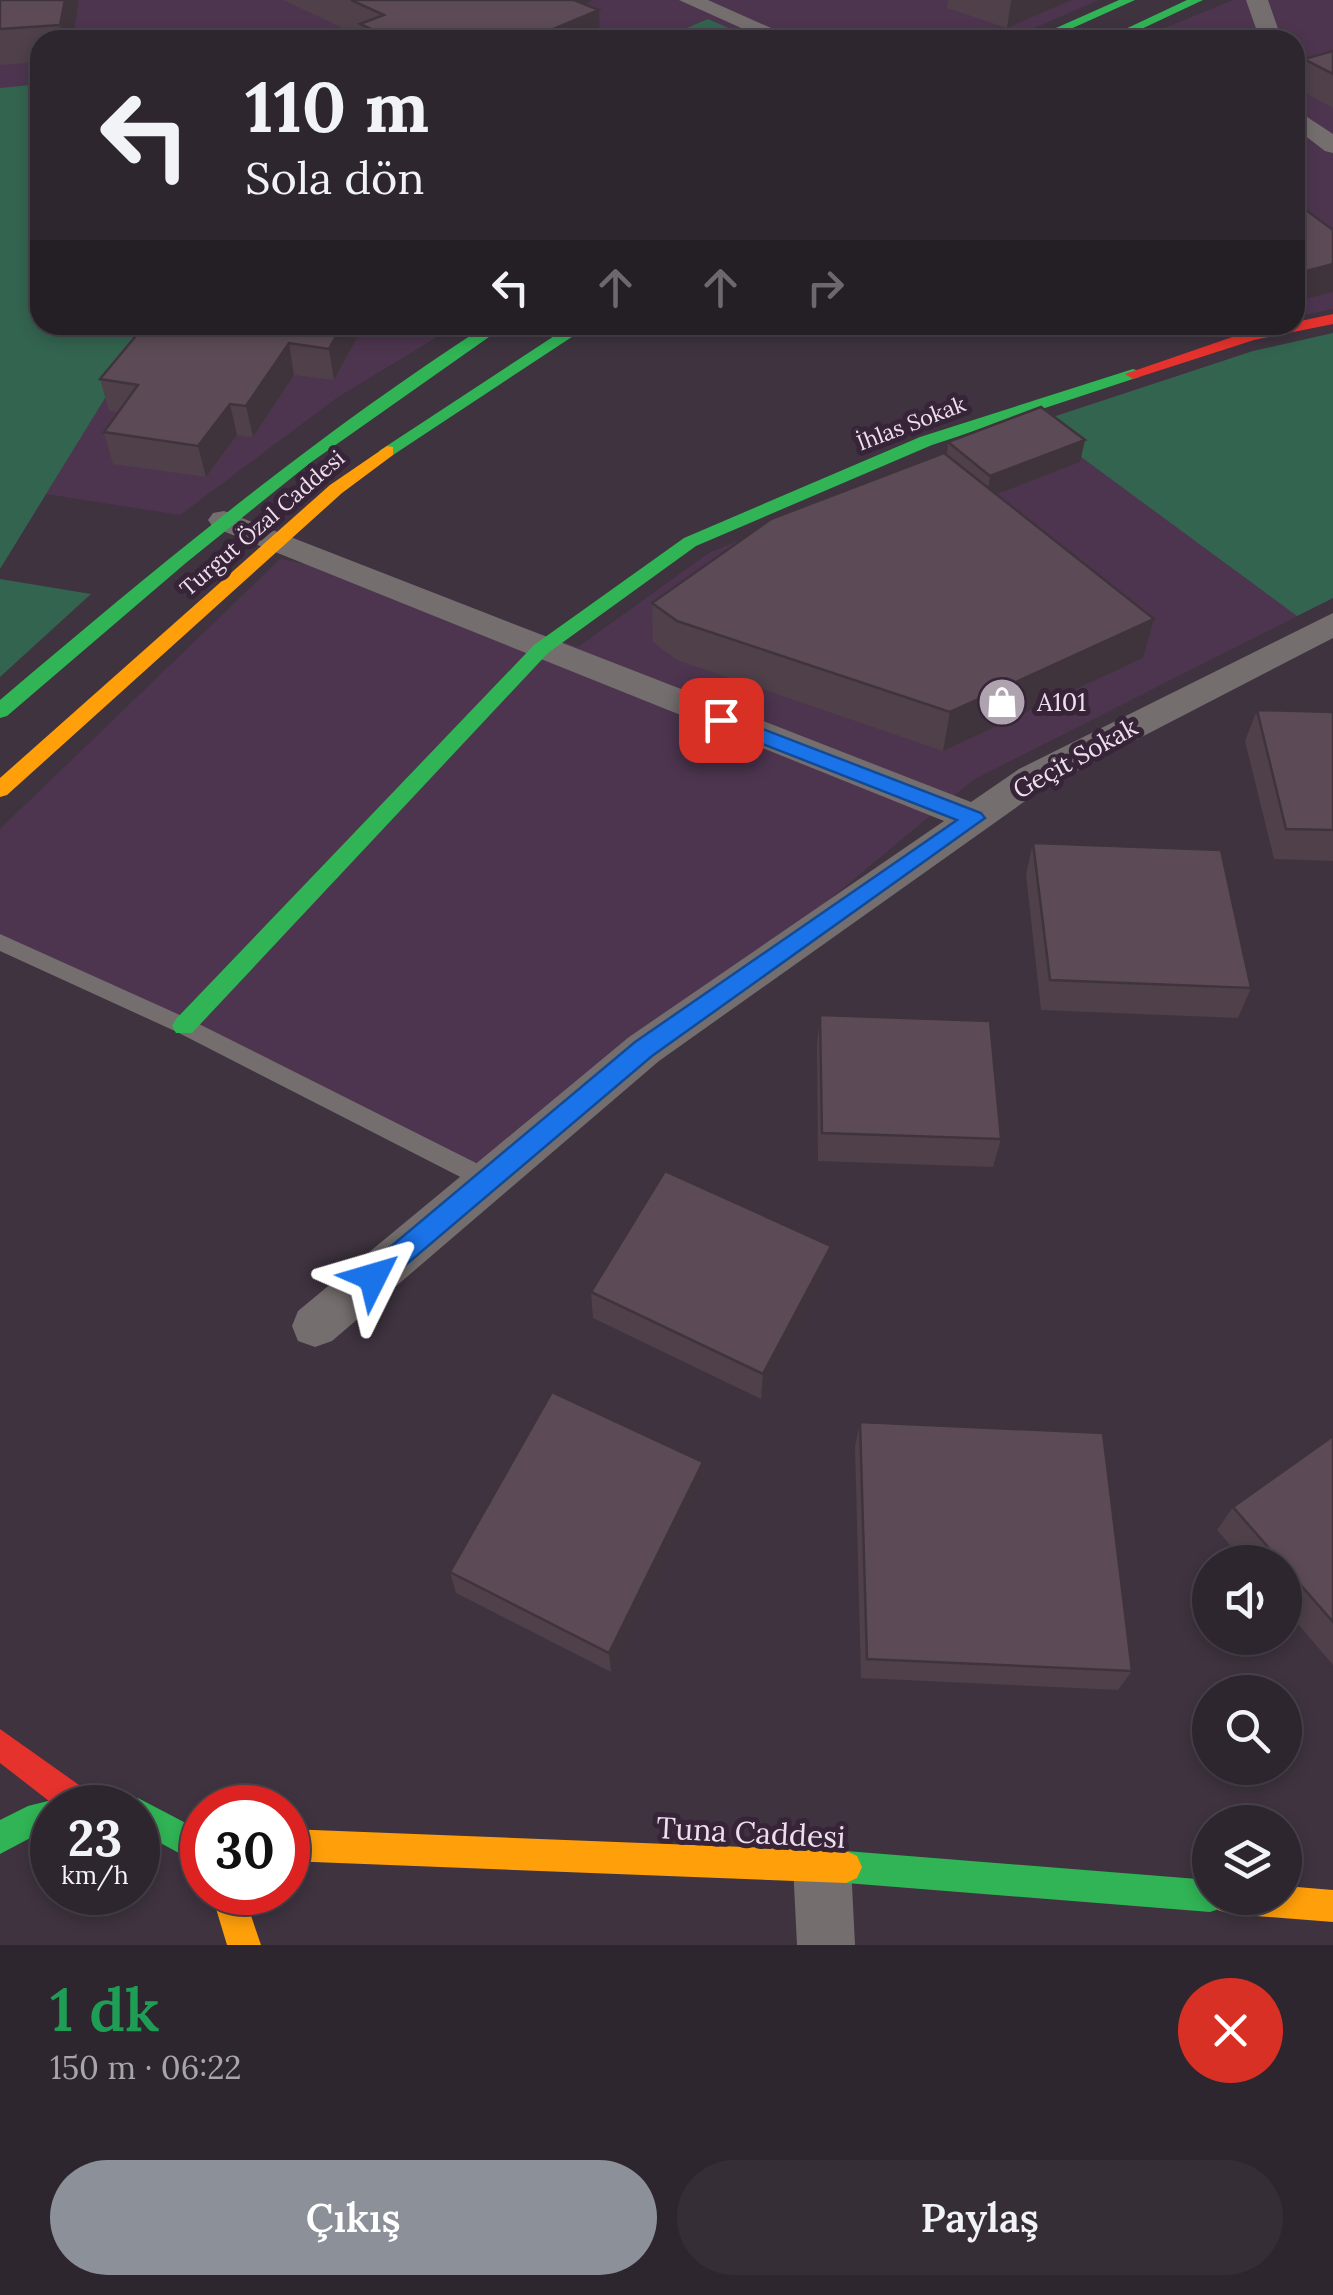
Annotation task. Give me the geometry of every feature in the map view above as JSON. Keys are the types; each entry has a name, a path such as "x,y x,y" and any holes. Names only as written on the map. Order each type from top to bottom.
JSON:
{"street":[{"path":"690,0 763,30"},
{"path":"1059,30 1130,0"},
{"path":"1130,30 1197,0"},
{"path":"1256,0 1266,30"},
{"path":"1305,124 1333,146"},
{"name":"İhlas Sokak","path":"1305,322 1333,318"},
{"name":"Turgut Özal Caddesi","path":"0,711 224,520 360,414 482,335"},
{"name":"Turgut Özal Caddesi","path":"0,790 336,489 403,439 566,335"},
{"name":"İhlas Sokak","path":"184,1026 540,649 690,542 926,441 1231,335"},
{"path":"224,520 540,649 974,818"},
{"name":"Geçit Sokak","path":"315,1326 644,1049 1032,778 1333,624"},
{"path":"0,1744 54,1785"},
{"path":"0,1838 30,1822"},
{"name":"Tuna Caddesi","path":"310,1846 822,1865 1192,1895"},
{"path":"822,1865 826,1945"},
{"path":"1302,1904 1333,1906"},
{"path":"234,1915 244,1945"}],"lane":[{"path":"0,942 184,1026 488,1180"}],"shaded area":[{"path":"0,0 1099,0 1029,30 733,30 708,19 682,30 30,30 30,85 0,88"},
{"path":"1233,0 1333,0 1333,309 1305,315 1305,30 1160,30"},
{"path":"1333,333 1333,598 973,780 483,1188 0,934 0,829 280,559 396,582 578,647 709,553 959,447 1253,351"},
{"path":"144,335 440,335 338,397 180,515 46,494"}],"green space":[{"path":"708,19 733,30 682,30"},
{"path":"30,85 30,335 144,335 0,569 0,88"},
{"path":"1333,333 1333,598 1297,616 1035,423 1253,351"},
{"path":"0,579 91,594 0,677"}],"building":[{"path":"0,0 65,0 60,25 0,29"},
{"path":"351,0 574,0 599,10 551,30 373,30 360,24 384,15"},
{"path":"1333,51 1333,74 1305,60"},
{"path":"1305,209 1333,230 1333,264 1305,271"},
{"path":"137,335 337,335 329,349 289,343 246,406 230,404 198,446 104,432 138,385 100,379"},
{"path":"1041,407 1085,440 990,476 948,442"},
{"path":"944,453 1154,619 950,712 677,621 652,603 771,519"},
{"path":"1257,710 1333,712 1333,830 1286,829"},
{"path":"1033,843 1221,850 1251,988 1050,980"},
{"path":"820,1015 990,1021 1001,1139 822,1133"},
{"path":"665,1171 831,1246 763,1374 591,1292"},
{"path":"552,1392 703,1462 609,1653 450,1572"},
{"path":"860,1422 1103,1433 1132,1671 867,1659"},
{"path":"1333,1436 1333,1622 1302,1586 1302,1545 1266,1545 1233,1507"}],"traffic: fast":[{"path":"1058,30 1129,0"},
{"path":"1130,30 1197,0"},
{"path":"0,711 242,508 367,413 482,335"},
{"path":"387,451 567,335"},
{"path":"184,1026 541,649 690,542 926,441 1133,374"},
{"path":"0,1838 30,1822"},
{"path":"160,1826 180,1837"},
{"path":"846,1867 1192,1895"}],"traffic: slow":[{"path":"0,790 336,489 387,451"},
{"path":"310,1846 846,1867"},
{"path":"1302,1904 1333,1906"},
{"path":"234,1915 244,1945"}],"traffic: jam":[{"path":"1305,325 1333,319"},
{"path":"1133,374 1255,335"},
{"path":"0,1744 54,1785"}],"place":[{"name":"A101","path":"1002,702"}],"route":[{"path":"373,1277 644,1049 974,818 721,720"}]}
